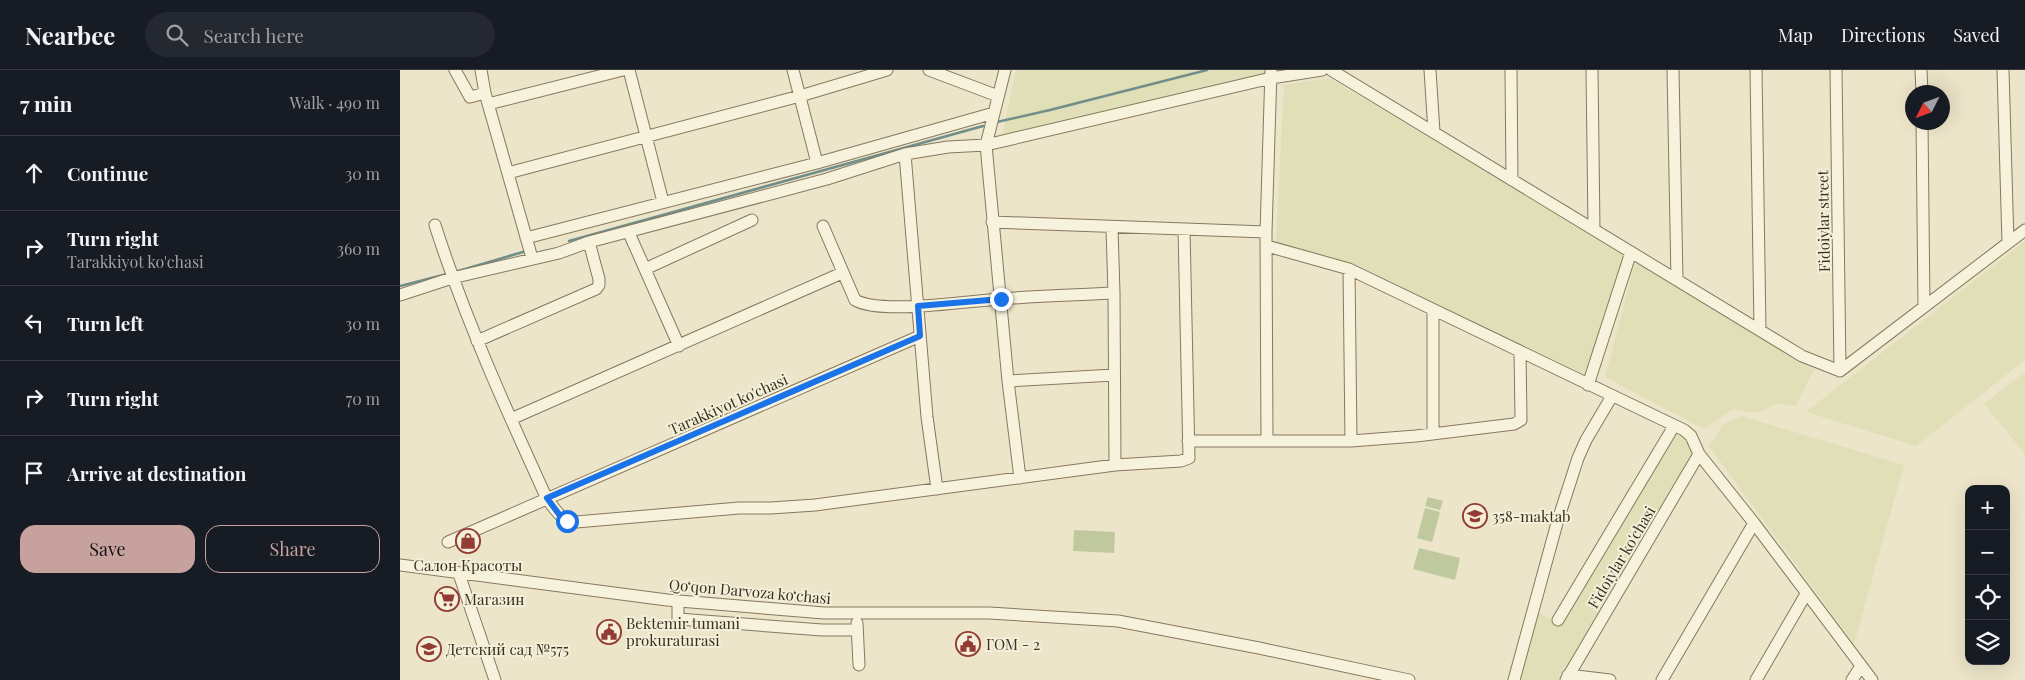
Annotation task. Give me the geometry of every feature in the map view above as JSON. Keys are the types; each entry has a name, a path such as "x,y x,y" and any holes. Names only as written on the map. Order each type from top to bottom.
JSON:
{"street":[{"path":"455,70 470,96 485,93"},
{"path":"480,70 532,258"},
{"path":"488,104 623,70"},
{"path":"629,70 663,202"},
{"path":"793,70 817,163"},
{"path":"508,173 800,96 888,70"},
{"path":"929,70 998,96"},
{"path":"1005,70 986,145 1008,381 1020,478"},
{"path":"400,295 450,273 559,253 589,242 629,233 827,179 905,154 948,147 986,145 1271,74 1322,70"},
{"path":"1331,70 1802,356 1840,372 2025,230"},
{"path":"1430,70 1434,132"},
{"path":"1511,70 1512,180"},
{"path":"1592,70 1594,229"},
{"path":"1673,70 1677,280"},
{"path":"1756,70 1760,330"},
{"name":"Fidoiylar street","path":"1836,70 1840,372"},
{"path":"1922,70 1922,85"},
{"path":"2003,70 2008,243"},
{"path":"1267,441 1266,232 1271,74"},
{"path":"526,238 817,163 994,113"},
{"path":"1922,130 1924,307"},
{"path":"905,154 927,417 937,489"},
{"path":"645,269 752,220"},
{"path":"992,222 1047,223 1112,228 1184,228 1266,232"},
{"path":"435,225 450,273 477,341 547,498 561,517 567,521 576,522 739,508 815,505 1115,465 1181,461 1188,458 1184,228"},
{"path":"823,226 855,300 869,305 918,306 1114,293"},
{"path":"1112,228 1115,465"},
{"path":"629,233 679,346"},
{"path":"477,341 596,289 599,285 599,279 589,242"},
{"path":"1267,246 1350,269 1674,426 1691,436 1699,454 1754,523 1872,680"},
{"path":"1588,384 1631,252"},
{"path":"1350,269 1351,442"},
{"path":"511,419 842,273"},
{"path":"1433,310 1433,434"},
{"name":"Tarakkiyot ko'chasi","path":"448,542 920,336"},
{"path":"1188,441 1351,442 1514,424 1521,420 1520,351"},
{"path":"1008,381 1114,374"},
{"path":"1514,680 1557,523 1578,458 1586,440 1612,396"},
{"name":"Fidoiylar ko'chasi","path":"1558,620 1674,426"},
{"name":"Fidoiylar ko'chasi","path":"1610,680 1567,677 1699,454"},
{"path":"1662,680 1754,523"},
{"name":"Qoʻqon Darvoza koʻchasi","path":"400,565 678,601 856,614 980,613 1131,623 1259,648 1395,679 1409,680"},
{"path":"459,574 495,680"},
{"path":"1756,680 1806,594"},
{"path":"678,601 678,619 822,630 857,630"},
{"path":"856,614 858,665"},
{"path":"1852,680 1861,666"}],"shaded area":[{"path":"1016,70 1268,70 1268,76 1002,136"},
{"path":"1329,78 1625,254 1585,374 1352,264 1276,242 1284,85"},
{"path":"2025,241 2025,360 1916,446 1806,412"},
{"path":"1635,262 1815,367 1796,406 1776,404 1757,413 1733,409 1704,429 1605,377"},
{"path":"2025,372 2025,454 1984,404"},
{"path":"1741,416 1904,465 1854,644 1709,446 1723,425"},
{"path":"1676,432 1687,438 1692,448 1691,458 1634,552 1561,680 1518,680 1538,613 1562,625 1592,570 1595,571"}],"green space":[{"path":"1428,497 1443,501 1440,510 1425,506"},
{"path":"1425,508 1440,512 1432,542 1417,538"},
{"path":"1074,530 1115,532 1114,553 1073,551"},
{"path":"1419,548 1460,558 1455,580 1413,569"}],"waterway":[{"path":"997,122 1207,70"},
{"path":"569,241 983,126"},
{"path":"455,272 523,252"},
{"path":"400,286 447,274"}],"place":[{"name":"358-maktab","path":"1475,516"},
{"name":"Салон Красоты","path":"468,541"},
{"name":"Магазин","path":"447,599"},
{"name":"Bektemir tumani prokuraturasi","path":"609,632"},
{"name":"ГОМ - 2","path":"968,644"},
{"name":"Детский сад №575","path":"429,649"}],"route":[{"path":"567,521 561,517 547,498 920,336 918,306 1001,299"}]}
